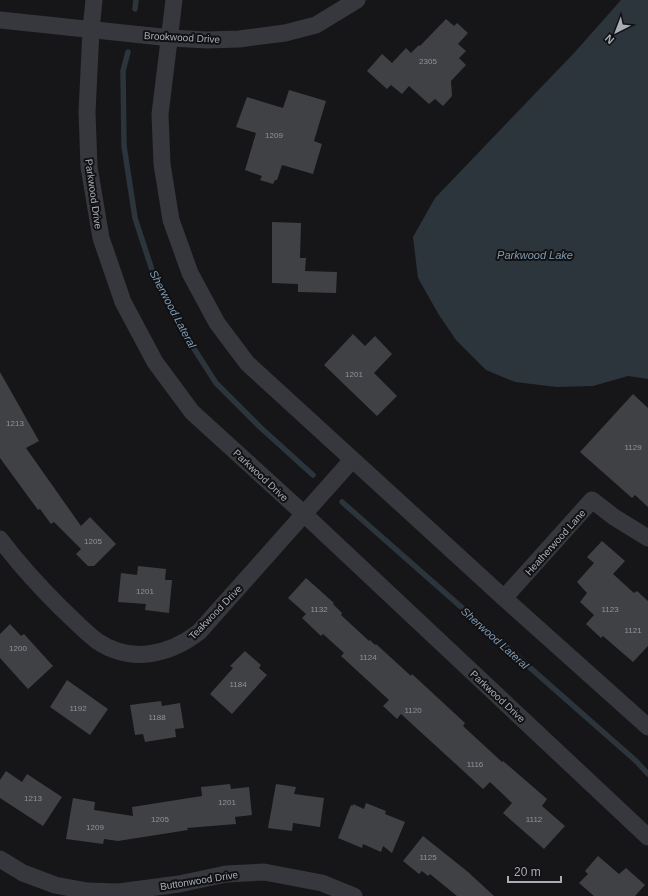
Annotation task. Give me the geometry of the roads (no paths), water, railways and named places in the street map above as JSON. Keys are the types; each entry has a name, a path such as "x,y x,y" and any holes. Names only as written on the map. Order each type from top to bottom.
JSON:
{"street":[{"name":"Parkwood Drive","path":"94,0 99,31 87,112 89,167 101,238 123,302 155,362 192,412 304,514 648,837"},
{"path":"174,0 171,38 160,114 162,164 172,220 190,273 217,323 246,363 648,727"},
{"name":"Brookwood Drive","path":"0,20 171,38 206,40 239,39 285,32 316,25 357,0"},
{"name":"Teakwood Drive","path":"0,539 45,592 98,642 113,649 134,654 154,654 171,649 186,642 199,632 352,460"},
{"name":"Heatherwood Lane","path":"504,598 592,500 614,517 648,538"},
{"name":"Buttonwood Drive","path":"0,859 23,873 55,885 87,892 118,892 179,884 226,874 264,872 322,883 354,896"}],"water":[{"name":"Parkwood Lake","path":"621,0 648,0 648,379 628,376 593,386 557,387 515,382 486,370 456,340 439,315 418,278 413,237 435,198 575,52"}],"waterway":[{"name":"Sherwood Lateral","path":"135,9 136,0"},
{"name":"Sherwood Lateral","path":"128,52 123,71 124,146 135,218 154,276 182,330 216,383 261,428 313,475"},
{"name":"Sherwood Lateral","path":"342,502 636,761 648,774"}]}
